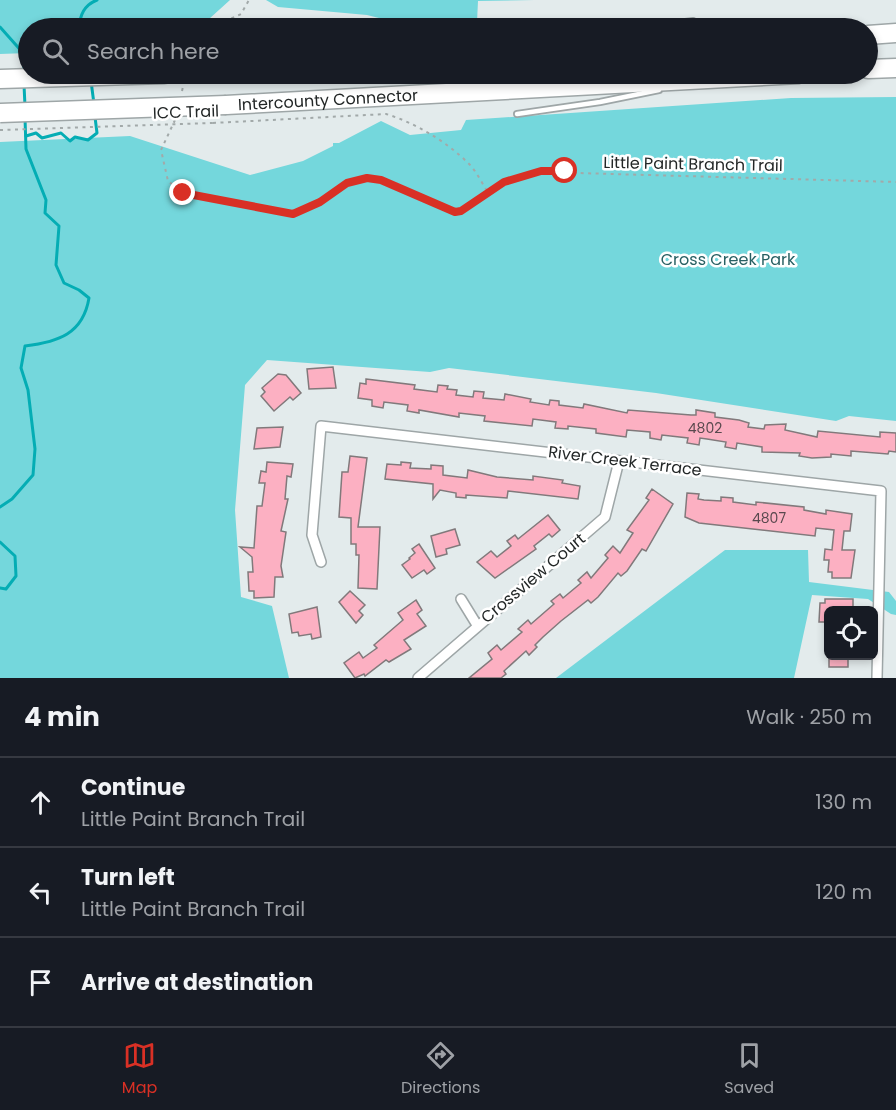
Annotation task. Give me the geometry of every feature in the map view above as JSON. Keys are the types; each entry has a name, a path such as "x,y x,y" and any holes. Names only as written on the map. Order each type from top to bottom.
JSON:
{"highway":[{"path":"878,34 896,33"},
{"path":"878,69 896,68"},
{"path":"0,79 18,78"},
{"name":"Intercounty Connector","path":"0,113 226,105 614,84"}],"street":[{"name":"River Creek Terrace","path":"321,561 312,535 321,426 881,491 877,678"},
{"name":"Crossview Court","path":"418,678 477,625 605,518 619,461"},
{"path":"461,599 477,625"}],"lane":[{"path":"516,114 600,102 683,84"}],"path":[{"path":"233,18 242,14 249,0"},
{"path":"181,96 184,84"},
{"name":"ICC Trail","path":"0,130 213,123 386,114 405,119 437,139 472,167 487,192"},
{"name":"Little Paint Branch Trail","path":"176,118 161,150 168,181 183,193 293,214 320,202 347,183 367,178 381,180 455,212 472,206 487,192 504,182 541,171 622,176 760,177 896,182"}],"green space":[{"path":"0,0 230,0 210,18 18,18 18,53 0,54"},
{"path":"266,0 534,0 478,1 477,18 379,18 278,7"},
{"name":"Cross Creek Park","path":"896,97 896,421 849,416 836,421 656,393 449,368 430,372 267,360 245,385 235,510 241,597 272,606 289,678 0,678 0,142 130,136 250,175 303,161 333,146 333,143 339,143 381,121 410,135 461,130 466,120 791,98"},
{"path":"725,550 808,550 809,582 889,592 896,601 896,615 868,599 812,595 794,678 556,678"}],"building":[{"path":"333,367 336,388 309,389 307,369"},
{"path":"278,374 286,375 301,393 293,400 290,397 274,411 261,396 265,392 262,388"},
{"path":"366,379 415,385 414,389 437,392 438,385 448,386 447,389 457,390 456,395 473,397 474,391 484,392 483,398 504,400 505,394 549,405 550,400 559,401 559,405 583,408 584,404 627,413 628,410 696,415 696,410 715,413 715,417 749,423 748,427 764,429 765,425 786,424 785,430 817,437 818,431 880,437 880,432 896,433 896,452 889,451 888,454 851,451 851,456 831,454 831,457 812,458 799,456 800,453 762,452 762,447 737,443 736,449 725,447 726,442 700,438 699,445 687,443 688,438 662,435 661,440 650,438 650,432 627,430 626,437 596,433 596,429 568,426 568,429 555,428 556,422 533,419 532,426 484,421 485,416 459,413 459,417 419,410 419,413 407,411 408,405 384,402 383,408 372,406 372,400 358,398 360,383 366,384"},
{"path":"283,427 280,447 254,449 257,428"},
{"path":"350,456 367,458 358,527 380,527 377,589 358,588 359,555 356,555 356,544 351,544 351,518 339,517 342,472 348,472"},
{"path":"267,462 293,464 291,477 287,476 285,499 288,499 281,531 286,532 281,566 283,577 275,577 274,597 254,598 254,591 249,591 248,572 253,572 252,557 240,547 254,548 257,506 262,506 265,483 259,483 261,471 266,472"},
{"path":"401,462 411,463 410,468 431,469 431,465 443,466 443,475 467,478 468,470 497,477 533,480 533,476 563,480 562,483 580,486 578,499 508,491 507,498 466,495 466,498 456,497 456,493 440,490 433,499 433,484 385,479 387,464 401,465"},
{"path":"652,489 673,504 646,551 642,549 627,571 621,576 618,573 591,603 588,600 561,621 535,645 537,647 529,655 526,651 504,671 506,674 501,678 469,678 492,659 488,653 497,645 501,650 522,632 518,629 528,620 531,624 554,604 551,601 560,594 563,598 581,583 578,580 587,572 591,578 608,558 605,555 613,546 620,553 633,533 627,530 649,500 646,498"},
{"path":"687,493 699,494 698,499 704,500 721,501 721,497 733,498 733,502 804,507 804,510 826,514 826,510 852,514 850,531 844,531 842,550 855,550 851,578 832,578 832,572 828,572 829,560 824,560 825,549 832,550 834,530 816,528 815,536 699,523 685,517"},
{"path":"548,515 560,530 552,537 549,534 534,546 536,549 495,578 477,562 491,551 497,557 511,546 507,541 515,535 518,539"},
{"path":"455,529 460,545 446,549 447,554 436,557 431,536"},
{"path":"419,544 435,568 427,574 424,570 412,578 402,565 415,553 412,549"},
{"path":"350,591 365,605 359,611 363,615 356,623 339,602"},
{"path":"825,599 853,599 853,606 824,606 824,622 819,622 820,603 825,603"},
{"path":"416,600 422,610 417,614 426,626 404,640 411,649 389,662 386,660 365,676 364,674 355,678 344,663 359,652 363,658 377,648 374,645 403,620 398,613"},
{"path":"317,607 321,637 312,639 311,634 299,636 298,632 292,633 289,614"},
{"path":"829,660 848,660 848,667 829,667"}],"waterway":[{"path":"80,18 89,5 97,0"},
{"path":"0,27 18,47"},
{"path":"91,84 94,104"},
{"path":"24,85 25,106"},
{"path":"26,136 36,133 42,138 61,133 70,141 75,137 88,140 97,133 95,117"},
{"path":"0,507 12,499 33,475 35,449 28,390 21,368 25,346 48,342 67,334 81,320 89,298 64,283 56,265 59,226 45,213 46,200 26,149 25,118"},
{"path":"0,542 15,556 16,576 6,589 0,588"}],"route":[{"path":"183,193 233,202 275,213 293,214 320,202 347,183 367,178 381,180 423,196 455,212 472,206 487,192 504,182 541,171 565,171"}]}
